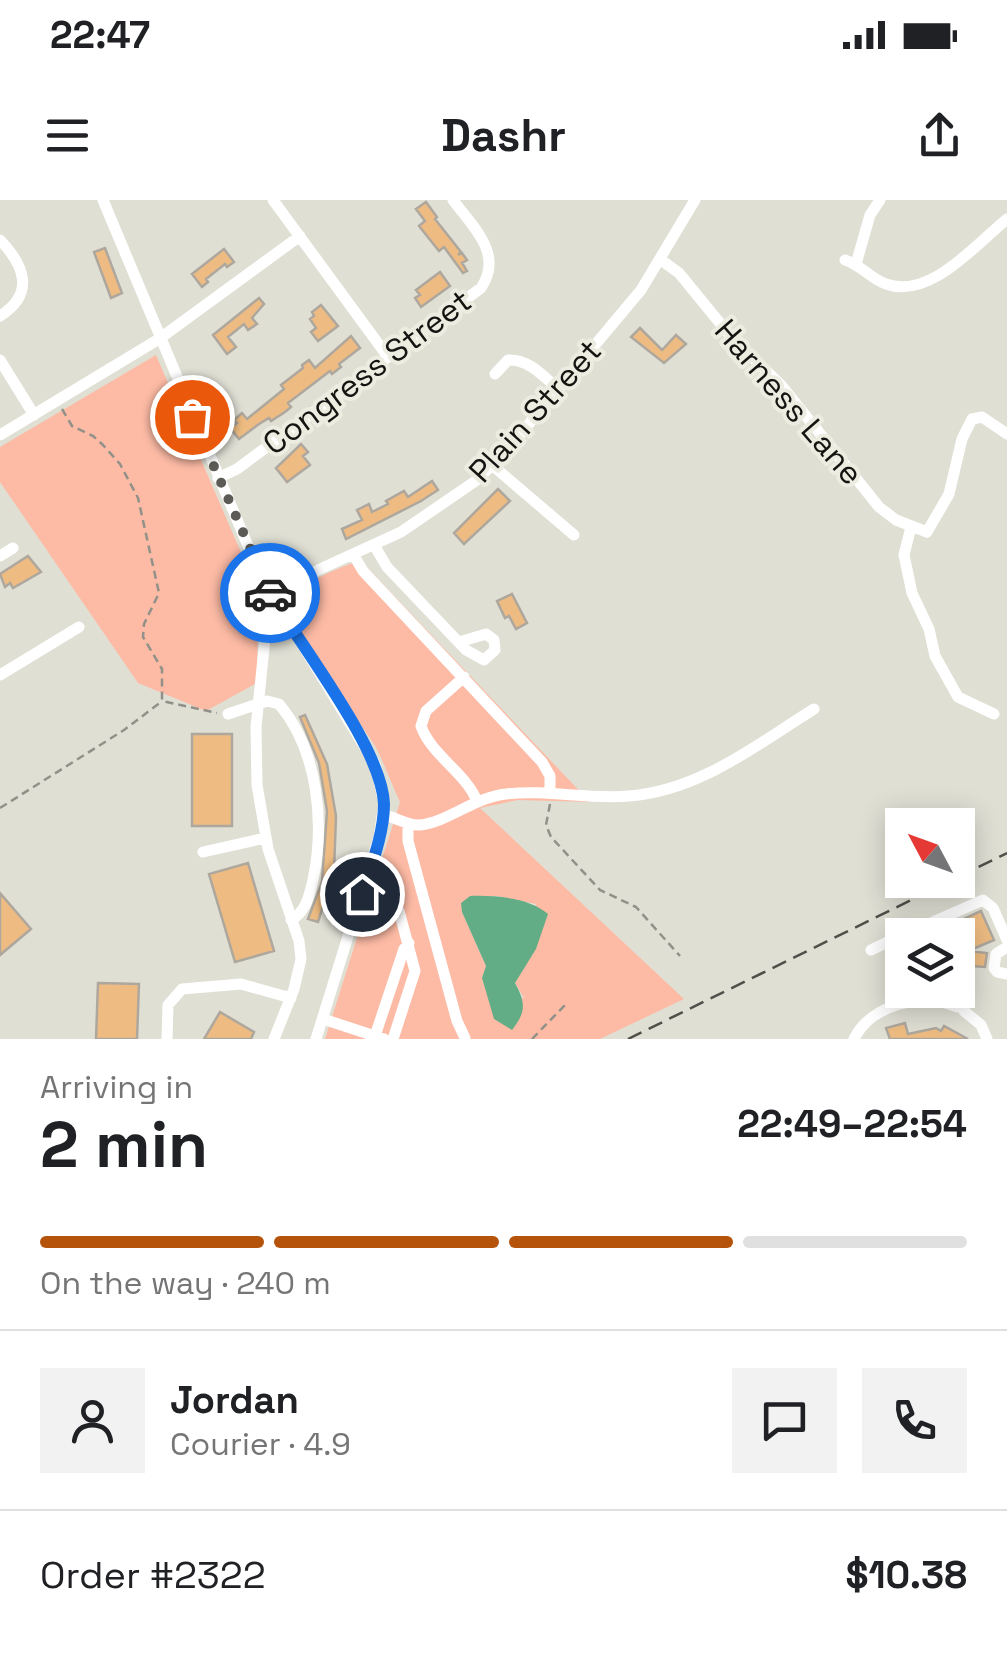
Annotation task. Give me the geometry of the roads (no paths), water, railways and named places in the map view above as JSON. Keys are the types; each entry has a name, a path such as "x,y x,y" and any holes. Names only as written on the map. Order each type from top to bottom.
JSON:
{"street":[{"path":"103,200 218,478 274,600 375,764 382,785 383,815 316,1039"},
{"path":"273,200 388,356"},
{"name":"Congress Street","path":"218,478 237,469 476,292 488,276 490,252 453,200"},
{"name":"Plain Street","path":"274,600 318,570 374,545 448,502 492,466 635,297 695,200"},
{"path":"880,200 870,214 851,262 888,285 918,287 936,278 1007,218"},
{"path":"0,435 159,339 300,236"},
{"path":"0,240 18,265 23,287 16,304 0,316"},
{"name":"Harness Lane","path":"661,260 679,273 734,339 781,385 879,507 911,527 927,532 951,488 960,446 975,417 982,417 1007,434"},
{"path":"495,374 508,360 516,359 530,365 558,389"},
{"path":"0,360 34,414"},
{"path":"492,466 574,535"},
{"path":"911,527 904,551 912,593 928,628 935,656 958,697 994,714"},
{"path":"374,545 384,564 459,642 474,657 488,659 496,646 490,636 480,634 459,642"},
{"path":"0,556 13,548"},
{"path":"353,554 359,567 542,762 550,776 550,792"},
{"path":"274,1039 301,959 265,838 256,767 264,638 286,619"},
{"path":"0,675 79,627"},
{"path":"464,678 426,711 422,726 427,738 476,800"},
{"path":"228,714 272,701 284,711 302,746 315,792 318,832 314,876 305,906 291,920"},
{"path":"383,815 408,823 428,823 476,800 509,793 619,797 680,786 710,773 814,708"},
{"path":"408,823 408,841 457,1021 464,1038 476,1039"},
{"path":"203,852 265,838"},
{"path":"362,894 396,908 409,943 414,974 393,1039"},
{"path":"942,918 983,900 993,908 1007,940"},
{"path":"323,1019 378,1038 409,943"},
{"path":"870,950 885,943"},
{"path":"1007,947 996,954 994,964 997,972 1007,974"},
{"path":"167,1039 168,1005 182,989 247,985 290,998"},
{"path":"854,1039 869,1020 908,1002 934,1000 960,1009 980,1025 987,1039"}],"railway":[{"path":"975,869 1007,853"},
{"path":"628,1039 915,898"}]}
